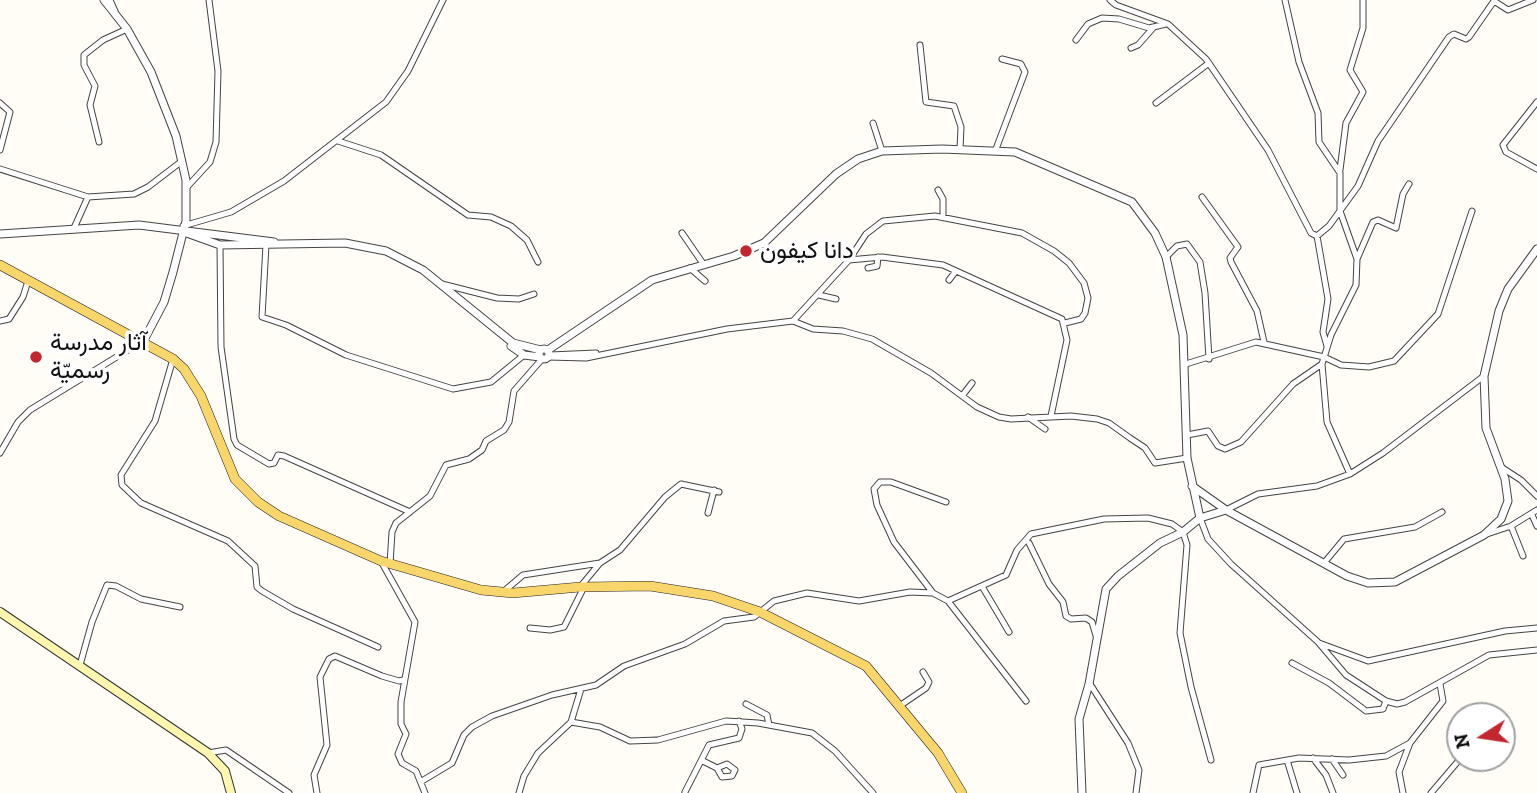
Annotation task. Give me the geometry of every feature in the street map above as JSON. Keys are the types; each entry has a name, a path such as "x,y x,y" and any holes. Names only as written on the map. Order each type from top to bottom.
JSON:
{"main road":[{"path":"0,265 144,340 173,359 184,369 201,396 235,479 279,516 385,562 447,582 503,592 650,586 713,596 760,612 853,657 880,680 938,753 962,793"},
{"path":"0,612 208,753 225,771 231,793"}],"street":[{"path":"0,453 8,436 30,410 144,340 169,286 182,229 187,187 183,160 151,72 127,29 104,0"},
{"path":"110,0 116,14"},
{"path":"187,187 206,169 216,142 218,71 209,0"},
{"path":"182,229 231,212 284,181 338,141 393,93 408,71 443,0"},
{"path":"1110,0 1116,5 1168,24 1209,62 1270,154 1311,233 1317,236"},
{"path":"1285,0 1299,62 1318,113 1319,142 1340,173"},
{"path":"1357,260 1340,211 1340,173 1346,123 1363,92 1350,70 1363,28 1363,0"},
{"path":"1317,236 1358,186 1378,141 1449,37 1454,34 1466,39 1469,37 1494,1 1508,10 1533,0"},
{"path":"1076,40 1088,24 1102,18 1153,28 1168,24"},
{"path":"1131,48 1139,45 1153,28"},
{"path":"99,142 90,105 95,86 84,65 84,55 103,40 127,29"},
{"path":"920,45 926,102 954,106 961,127 960,149"},
{"path":"996,149 1025,72 1021,64 1002,59"},
{"path":"1156,103 1209,62"},
{"path":"1537,102 1503,145 1506,152 1537,170"},
{"path":"0,103 10,112 0,150"},
{"path":"873,123 883,151"},
{"path":"338,141 382,155 468,215 491,217 512,226 523,236 538,262"},
{"path":"425,793 416,771 402,763 398,754 406,734 401,714 403,680 407,676 415,621 385,562 393,527 430,496 446,465 469,459 482,450 486,441 504,430 514,391 545,355 652,280 764,243 836,174 858,159 883,151 996,149 1026,155 1132,202 1148,221 1166,257 1184,335 1187,458 1191,485 1208,538 1231,564 1318,642 1346,674 1386,701 1397,704 1440,684 1489,655 1537,650"},
{"path":"0,169 88,197 134,194 148,187 183,160"},
{"path":"1350,474 1326,422 1323,361 1327,346 1354,290 1357,260 1373,222 1378,220 1396,228 1403,194 1409,184"},
{"path":"938,190 943,199 943,217"},
{"path":"74,228 88,197"},
{"path":"1202,197 1238,247 1230,258 1231,262 1257,311 1264,342"},
{"path":"1186,364 1209,359 1252,342 1264,342 1341,365 1369,367 1394,361 1438,314 1472,211"},
{"path":"793,321 849,260 876,224 921,215 943,217 1032,236 1069,263 1084,283 1088,303 1081,319 1065,323 1039,306 943,265 878,257 849,260"},
{"path":"0,234 139,225 278,242 345,243 374,247 414,264 442,284 524,355"},
{"path":"182,229 220,245 265,245 278,242"},
{"path":"682,233 704,265"},
{"path":"1317,236 1328,299 1323,332 1327,346"},
{"path":"1166,257 1177,246 1186,244 1200,262 1205,293 1209,359"},
{"path":"220,245 221,347 237,445 269,464 274,463 278,455 284,456 410,512"},
{"path":"265,245 260,312 263,319 286,325 346,355 430,383 459,388 491,382 524,355 572,359 727,329 793,321 813,329 843,331 872,339 999,417 1084,417 1109,423 1144,448 1155,463 1187,458"},
{"path":"1191,485 1226,510 1347,576 1368,583 1395,582 1484,535 1496,526 1506,509 1507,492 1486,428 1484,376 1499,312 1508,289 1537,249"},
{"path":"868,268 877,266 878,257"},
{"path":"690,268 705,281"},
{"path":"948,280 956,271"},
{"path":"0,321 8,320 18,307 29,279"},
{"path":"442,284 497,298 519,299 534,294"},
{"path":"819,295 836,299"},
{"path":"1051,416 1066,340 1065,323"},
{"path":"488,324 518,346 545,355"},
{"path":"173,359 155,421 121,475 122,485 141,503 228,541 255,566 257,587 262,591 293,609 378,647"},
{"path":"1187,435 1208,431 1218,446 1232,448 1245,438 1293,384 1323,361"},
{"path":"1082,793 1079,719 1090,684 1108,586 1160,543 1183,532 1200,518 1226,510 1258,494 1317,486 1350,474 1383,453 1484,376"},
{"path":"962,396 972,383"},
{"path":"1028,417 1045,429"},
{"path":"1500,467 1521,480 1537,496"},
{"path":"946,502 891,482 880,482 874,489 873,497 894,542 933,593 948,601 1026,701"},
{"path":"530,628 550,630 564,627 582,587 600,563 620,550 665,497 681,484 716,491 708,513"},
{"path":"1324,563 1344,539 1415,527 1442,512"},
{"path":"1484,535 1511,526 1534,512 1537,526"},
{"path":"948,601 983,588 1006,575 1023,540 1041,532 1088,521 1140,517 1164,521 1183,532 1188,557 1181,633 1191,687 1211,760"},
{"path":"1511,526 1523,556"},
{"path":"1029,543 1049,584 1063,602 1066,616 1071,620 1082,617 1091,622 1097,639"},
{"path":"503,592 523,575 600,563"},
{"path":"80,665 92,622 107,585 116,586 141,599 180,607"},
{"path":"983,588 1009,632"},
{"path":"422,781 452,763 464,735 472,726 501,712 552,695 596,685 624,666 689,642 724,621 754,617 774,601 807,593 859,601 910,592 933,593"},
{"path":"1318,642 1368,661 1505,631 1537,628"},
{"path":"317,793 314,775 325,756 327,741 320,677 329,659 335,656 382,676 403,680"},
{"path":"1292,663 1329,683 1366,710 1383,709 1386,701"},
{"path":"901,705 926,688 929,682 923,672"},
{"path":"1090,684 1128,743 1139,770 1136,793"},
{"path":"1403,793 1399,772 1410,744 1443,701 1440,684"},
{"path":"519,793 524,776 538,753 571,722 581,689"},
{"path":"746,704 767,715 769,725"},
{"path":"571,722 600,727 638,742 739,721 802,730 823,739 873,793"},
{"path":"685,792 709,745 739,738 742,729 739,721"},
{"path":"1253,793 1259,765 1313,758 1386,756 1410,744"},
{"path":"208,753 226,750 289,793"},
{"path":"1313,758 1326,775 1333,793"},
{"path":"1332,759 1343,775"},
{"path":"1287,760 1297,793"},
{"path":"703,761 717,768"},
{"path":"1431,793 1449,772"}],"place":[{"name":"دانا كيفون","path":"746,251"},
{"name":"آثار مدرسة رسميّة","path":"36,357"}]}
